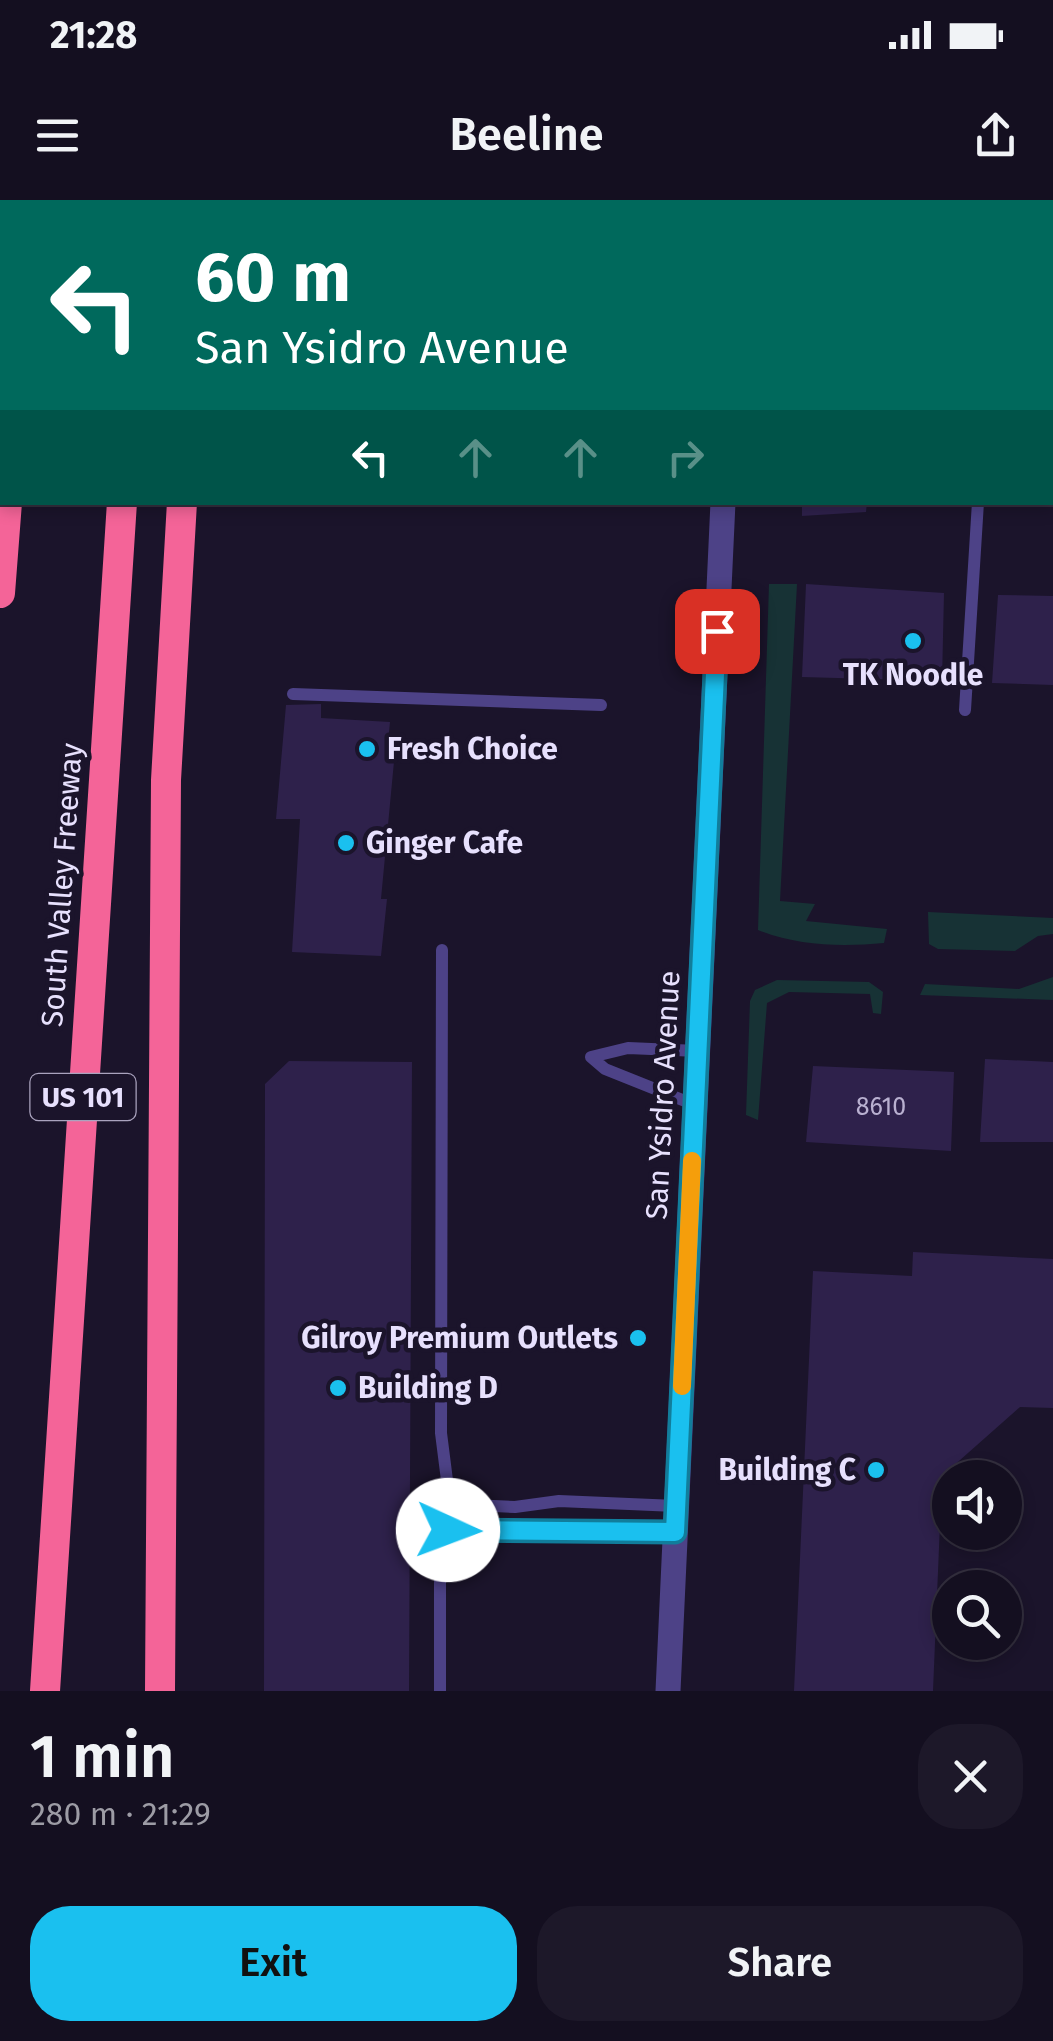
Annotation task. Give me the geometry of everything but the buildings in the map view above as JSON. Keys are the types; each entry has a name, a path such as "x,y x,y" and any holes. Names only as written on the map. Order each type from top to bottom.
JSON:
{"highway":[{"path":"0,593 7,505"},
{"name":"South Valley Freeway","path":"45,1691 122,505"},
{"path":"160,1691 166,780 182,505"}],"street":[{"name":"San Ysidro Avenue","path":"668,1691 723,505"}],"lane":[{"path":"965,710 978,505"},
{"path":"293,694 601,706"},
{"path":"440,1691 440,1581 450,1504 440,1433 442,950"},
{"path":"695,1105 605,1069 592,1058 628,1048 698,1051"},
{"path":"450,1504 515,1507 558,1501 676,1519"},
{"path":"448,1530 676,1519"}],"green space":[{"path":"769,584 797,584 780,901 815,904 806,921 887,929 884,943 820,944 758,930"},
{"path":"928,912 1053,918 1053,934 1038,936 1015,951 938,949 929,944"},
{"path":"1053,977 1053,1000 920,995 925,984 1019,989"},
{"path":"777,980 869,982 883,992 881,1014 873,1013 870,994 789,992 767,1003 758,1120 746,1115 750,1001 755,990"}],"slow traffic":[{"path":"682,1386 692,1161"}],"place":[{"name":"TK Noodle","path":"913,641"},
{"name":"Fresh Choice","path":"367,749"},
{"name":"Ginger Cafe","path":"346,843"},
{"name":"Gilroy Premium Outlets","path":"638,1338"},
{"name":"Building D","path":"338,1388"},
{"name":"Building C","path":"876,1470"}],"route":[{"path":"448,1530 532,1533 574,1528 675,1532 717,631"}]}
